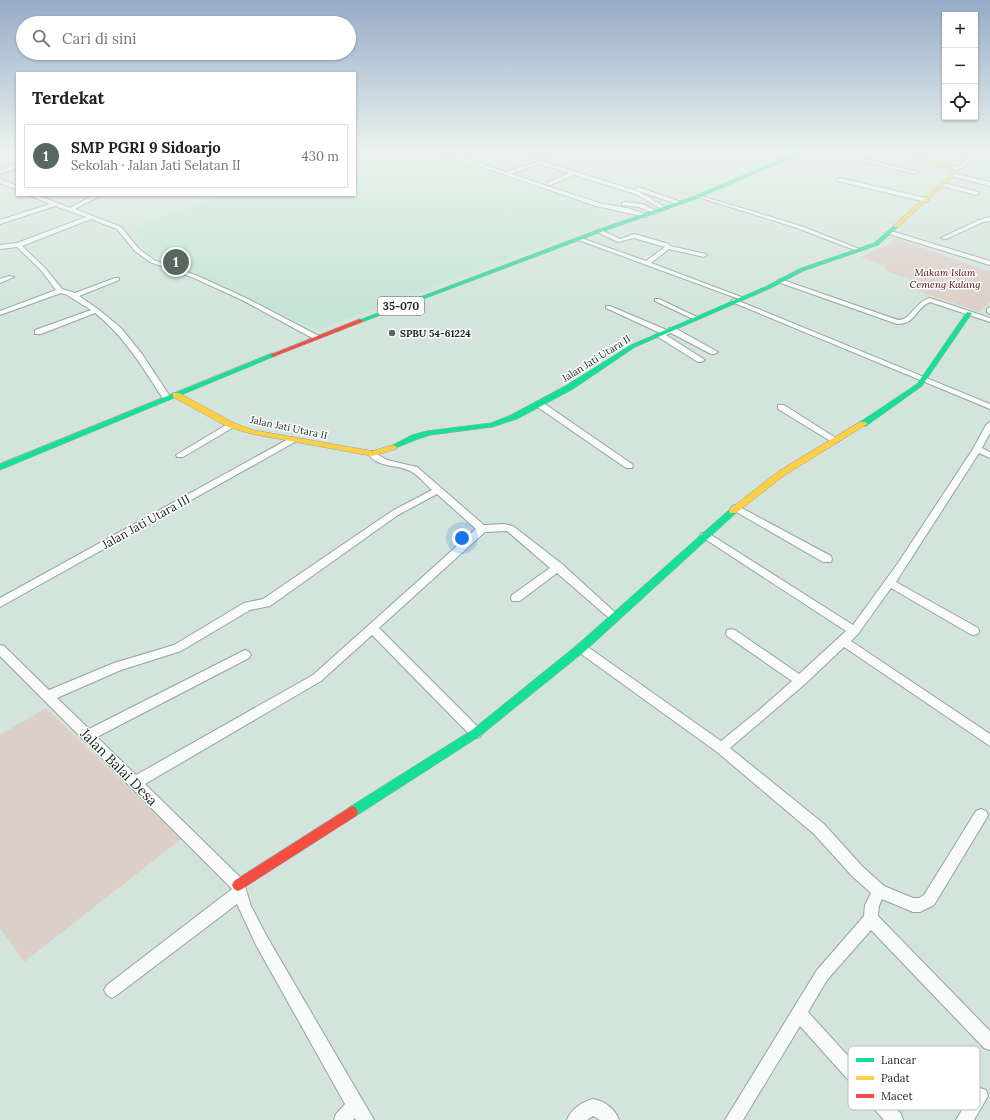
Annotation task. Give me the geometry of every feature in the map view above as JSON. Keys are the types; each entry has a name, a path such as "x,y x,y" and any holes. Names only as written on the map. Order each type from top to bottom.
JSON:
{"street":[{"path":"70,210 83,203"},
{"path":"580,203 619,215 630,221"},
{"path":"593,203 646,215"},
{"path":"623,203 640,205 656,212"},
{"path":"654,203 665,209"},
{"path":"715,203 782,226 799,227 859,250"},
{"name":"Jalan Jati Utara II","path":"176,395 231,425 252,432 372,454 381,452 415,437 430,433 492,425 514,417 540,404 570,387 633,346 780,282 801,270 876,244 891,233 910,212 922,203"},
{"path":"0,222 54,204 92,217 120,228 137,250 152,261 232,294 317,337"},
{"name":"35-070","path":"0,467 317,337 599,231 679,204"},
{"path":"0,247 18,245 92,217"},
{"path":"944,238 981,221 990,219"},
{"path":"599,231 620,241 632,236 667,245 668,247 704,255"},
{"path":"891,233 990,263"},
{"path":"579,239 647,263 738,299 871,359 990,407"},
{"path":"18,245 43,269 60,291"},
{"path":"647,263 668,247"},
{"path":"0,281 11,277"},
{"path":"74,296 117,279"},
{"path":"780,282 880,316 906,323 924,301 930,300 990,320"},
{"path":"0,313 64,290 96,310 114,324 141,359 167,398"},
{"path":"657,300 695,318"},
{"path":"608,307 714,352"},
{"path":"38,332 96,310"},
{"path":"112,990 239,889 476,733 581,648 614,616 736,508 782,473 879,414 913,391 923,381 969,313"},
{"path":"666,332 701,360"},
{"path":"540,404 629,466"},
{"path":"781,407 835,440"},
{"path":"180,455 231,425"},
{"path":"721,748 801,681 854,631 890,583 977,449 990,425"},
{"name":"Jalan Jati Utara III","path":"0,604 292,440"},
{"path":"977,449 990,455"},
{"path":"372,454 378,460 414,469 482,529"},
{"path":"48,696 118,666 177,648 248,606 266,603 395,513 438,490"},
{"path":"736,508 827,560"},
{"path":"134,783 317,678 482,529 504,527 510,528 558,567 614,616"},
{"path":"705,536 854,631"},
{"path":"516,598 558,567"},
{"path":"890,583 974,631"},
{"path":"372,628 476,733"},
{"path":"731,633 801,681"},
{"path":"843,642 990,741"},
{"path":"581,648 721,748 819,829 857,871 879,891 913,905 920,905 929,900 981,815"},
{"name":"Jalan Balai Desa","path":"0,649 239,889"},
{"path":"88,736 245,656"},
{"path":"239,889 245,908 262,940 355,1105 366,1120"},
{"path":"733,1120 822,975 871,919 872,905 879,891"},
{"path":"871,919 990,1042"},
{"path":"798,1013 848,1068"},
{"path":"342,1120 355,1105"},
{"path":"574,1120 588,1108 595,1107 600,1108 611,1120"},
{"path":"886,1110 895,1120"},
{"path":"964,1120 971,1110"}],"shaded area":[{"path":"197,203 581,203 619,215 609,219 609,221 317,330 147,253 133,228"}],"green space":[{"name":"Makam Islam Cemeng Kalang","path":"895,238 990,272 990,301 979,312 916,290 917,281 886,271 885,266 861,257 885,246"},
{"path":"46,708 181,839 24,962 0,928 0,735"}],"traffic: fast":[{"path":"360,321 599,231 679,203"},
{"path":"393,447 415,437 430,433 492,425 514,417 570,387 633,346 769,287 801,270 876,244 896,226"},
{"path":"863,424 920,385 969,313"},
{"path":"0,467 273,355"},
{"path":"352,812 476,733 581,648 733,511"}],"traffic: slow":[{"path":"896,226 920,203"},
{"path":"176,395 231,425 252,432 372,454 393,447"},
{"path":"733,511 782,473 863,424"}],"traffic: jam":[{"path":"273,355 360,321"},
{"path":"238,885 352,812"}],"place":[{"name":"SMP PGRI 9 Sidoarjo","path":"176,262"},
{"name":"SPBU 54-61224","path":"392,333"}]}
